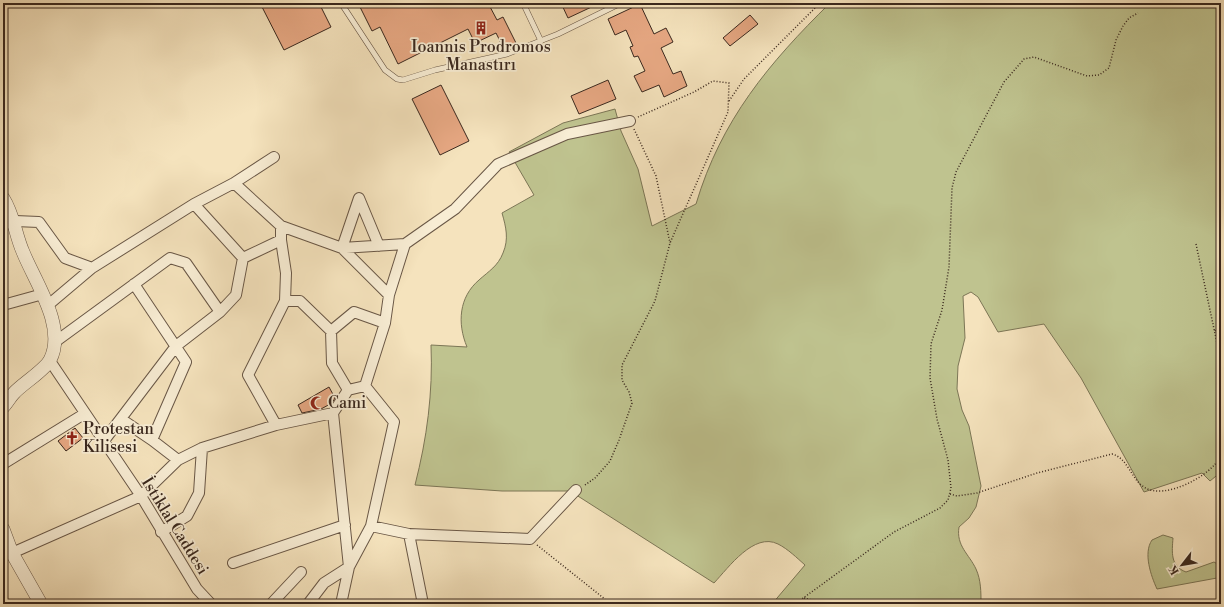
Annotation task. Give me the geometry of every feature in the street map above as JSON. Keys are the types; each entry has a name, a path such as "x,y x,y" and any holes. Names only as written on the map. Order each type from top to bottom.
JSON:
{"street":[{"path":"234,183 281,226 342,248 405,244 455,209 498,164 567,134 630,121"},
{"path":"3,305 45,300 92,268 194,204 234,183 274,157"},
{"path":"3,198 15,221 22,251 45,300 56,342 50,361 14,393 3,407"},
{"path":"342,248 359,198 379,246"},
{"path":"194,204 243,258"},
{"path":"15,221 39,222 65,258 92,268"},
{"path":"276,425 248,375 285,301 286,273 280,240 281,226"},
{"path":"243,258 280,240"},
{"path":"365,386 385,323 389,295 405,244"},
{"path":"342,248 389,295"},
{"path":"56,342 170,258 186,263 220,312"},
{"path":"103,442 176,346 220,312 236,295 243,258"},
{"path":"134,284 186,362 152,440"},
{"path":"285,301 300,301 331,331 332,364 348,390"},
{"path":"331,331 354,312 385,323"},
{"name":"İstiklal Caddesi","path":"50,361 84,414 141,496 161,532 197,589 211,604"},
{"path":"349,567 333,414 348,390 365,386"},
{"path":"341,604 349,567 371,526 394,422 365,386"},
{"path":"3,464 84,414"},
{"path":"8,556 141,496 178,460 202,448 276,425 333,414"},
{"path":"121,419 178,460"},
{"path":"161,532 187,516 199,493 202,448"},
{"path":"371,526 409,534 530,539 576,490"},
{"path":"233,563 345,525"},
{"path":"3,529 8,556 41,604"},
{"path":"409,534 422,604"},
{"path":"308,604 324,582 349,567"},
{"path":"271,604 301,572"}],"lane":[{"path":"341,3 385,70 390,75 404,80 435,70 508,54 541,41 621,3"},
{"path":"523,3 541,41"},
{"path":"3,229 15,221"}],"path":[{"path":"728,102 744,79 820,3"},
{"path":"795,604 894,532 940,508 948,500 950,494 948,460 937,419 930,378 931,344 942,310 949,267 952,188 956,172 1004,82 1020,63 1029,57 1034,57 1087,76 1099,75 1109,68 1116,40 1123,26 1129,18 1138,13"},
{"path":"576,490 600,473 610,461 620,440 632,403 629,392 622,380 622,365 655,300 670,243 728,112 729,83 713,81 694,92 630,121 656,176 670,243"},
{"path":"1196,244 1221,362"},
{"path":"1215,331 1221,325"},
{"path":"950,494 957,496 977,493 1037,473 1112,454 1122,459 1144,488 1160,492 1200,478 1213,467 1221,456"},
{"path":"530,539 611,604"},
{"path":"804,598 828,604"}],"green space":[{"path":"830,3 1221,3 1221,472 1210,481 1202,473 1144,492 1081,378 1044,324 998,332 978,297 971,292 963,296 965,338 958,366 957,389 962,410 969,426 981,486 976,507 969,518 959,527 959,539 978,573 981,604 772,604 805,565 789,551 778,544 769,542 760,543 751,547 735,560 714,583 570,491 502,491 415,485 426,433 430,398 431,345 467,347 461,320 464,302 472,287 496,265 501,258 506,243 506,228 502,213 534,195 509,152 563,123 615,109 621,131 638,169 652,226 696,204 706,174 733,119 767,71"},
{"path":"1163,535 1173,538 1173,558 1177,566 1181,569 1186,572 1214,562 1221,566 1221,574 1217,578 1157,589 1150,571 1148,551 1152,540"}],"building":[{"path":"260,3 319,3 331,27 284,50"},
{"path":"364,3 488,3 497,20 503,17 516,43 504,49 496,33 475,43 468,29 398,64 380,27 372,31 359,5"},
{"path":"561,3 600,3 568,18"},
{"path":"640,4 654,34 666,28 673,42 661,48 673,74 681,71 687,86 664,97 659,85 642,92 634,76 645,71 638,56 634,57 630,47 633,46 626,30 615,35 608,19"},
{"path":"750,15 758,24 730,46 723,38"},
{"path":"608,80 616,99 579,114 571,96"},
{"path":"441,85 469,141 440,155 412,99"},
{"name":"Cami","path":"329,387 335,398 332,403 321,409 302,413 298,405"},
{"path":"75,428 83,438 66,451 58,441"}],"place":[{"name":"Ioannis Prodromos Manastırı","path":"481,28"},
{"name":"Cami","path":"317,403"},
{"name":"Protestan Kilisesi","path":"72,438"}]}
